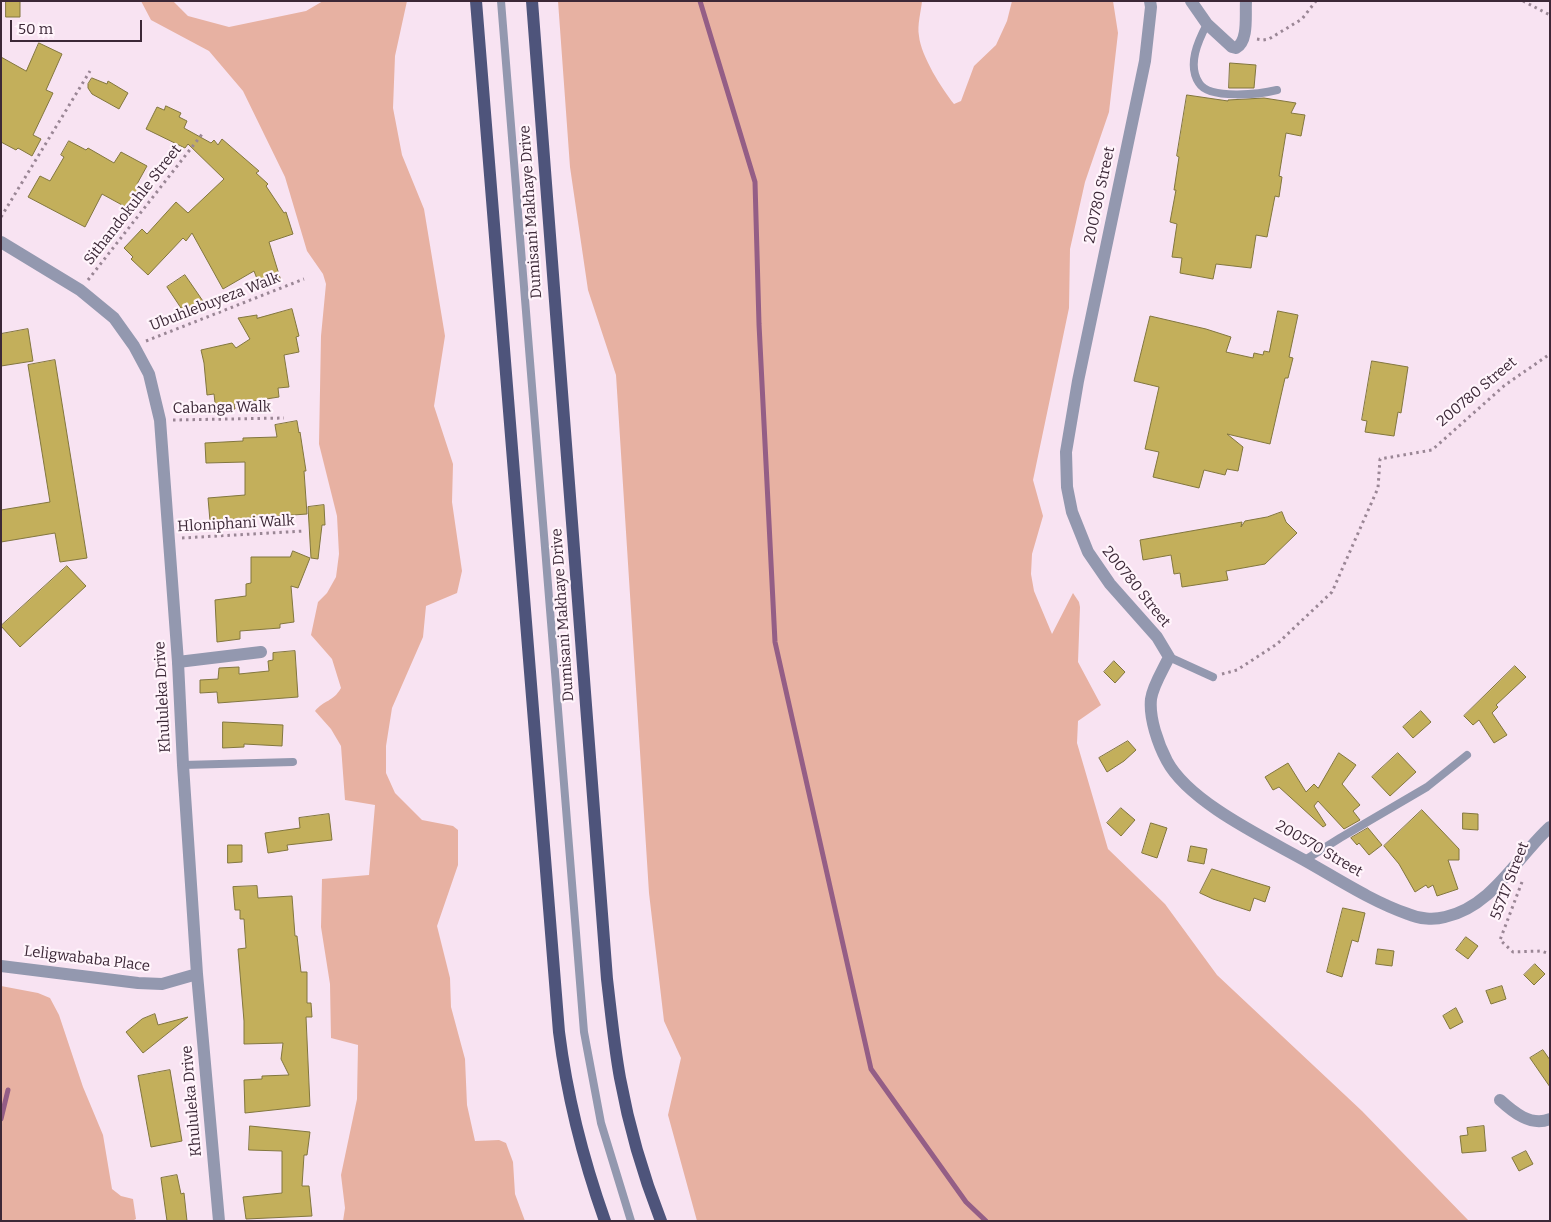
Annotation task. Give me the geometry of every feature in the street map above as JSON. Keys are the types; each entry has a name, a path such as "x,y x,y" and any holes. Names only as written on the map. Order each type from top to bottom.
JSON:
{"main road":[{"path":"476,1 559,1032 563,1063 577,1130 604,1221"},
{"name":"Dumisani Makhaye Drive","path":"532,1 607,980 619,1071 628,1118 639,1159 661,1221"}],"street":[{"name":"200780 Street","path":"1150,1 1145,61 1080,372 1066,452 1072,512 1088,552 1110,584 1156,637 1169,657"},
{"path":"1191,1 1207,24 1232,47 1236,48 1240,46 1244,36 1246,1"},
{"name":"Khululeka Drive","path":"1,242 80,290 114,318 134,346 149,374 160,420 178,662 197,974 219,1221"},
{"path":"178,662 261,652"},
{"name":"200570 Street","path":"1169,657 1151,699 1154,729 1167,762 1185,784 1220,812 1387,906 1410,915 1435,919 1458,914 1479,902 1493,889 1550,827"},
{"name":"Leligwababa Place","path":"1,966 138,983 162,984 197,974"},
{"path":"1500,1100 1513,1112 1527,1119 1544,1121 1550,1118"}],"lane":[{"path":"501,1 584,1032 601,1123 631,1221"},
{"path":"1207,24 1197,44 1194,67 1199,83 1204,88 1241,95 1277,90"},
{"path":"1169,657 1213,677"},
{"path":"1305,860 1427,787 1467,755"},
{"path":"183,765 293,762"}],"path":[{"path":"1244,36 1262,40 1269,39 1302,18 1316,1"},
{"path":"1523,1 1550,15"},
{"path":"1,217 90,71"},
{"name":"Sithandokuhle Street","path":"80,290 203,133"},
{"name":"Ubuhlebuyeza Walk","path":"134,346 304,279"},
{"name":"200780 Street","path":"1213,677 1237,670 1277,644 1332,592 1378,488 1380,459 1432,450 1505,385 1550,354"},
{"name":"Cabanga Walk","path":"160,420 284,418"},
{"name":"Hloniphani Walk","path":"169,539 304,531"},
{"name":"55717 Street","path":"1522,882 1500,940 1513,952 1541,951 1550,954"}],"shaded area":[{"path":"141,1 173,1 188,16 229,27 306,11 323,1 407,1 395,56 393,108 402,155 424,209 445,336 434,406 453,464 452,502 462,571 457,593 426,606 423,637 392,708 386,746 386,773 395,793 422,820 453,826 458,830 458,865 437,926 450,978 451,1007 465,1059 467,1105 475,1141 499,1140 506,1143 513,1162 515,1194 525,1221 343,1221 345,1208 341,1175 357,1099 358,1045 331,1038 330,984 321,927 322,879 369,875 375,805 345,800 341,746 331,729 315,711 335,696 341,688 332,659 311,635 318,602 327,593 336,577 339,554 337,516 319,444 321,336 326,284 323,274 307,251 285,177 243,91 209,51 151,20"},
{"path":"558,1 922,1 918,27 921,44 933,72 954,104 961,101 974,66 996,45 1007,21 1012,1 1113,1 1118,33 1109,112 1085,182 1070,249 1069,308 1033,480 1043,516 1032,554 1031,574 1034,591 1052,634 1073,593 1079,602 1078,662 1101,705 1078,721 1077,743 1108,849 1165,904 1217,975 1362,1111 1469,1221 697,1221 668,1115 681,1058 664,1021 649,893 616,375 588,290 570,167"},
{"path":"1,986 38,993 50,998 59,1015 83,1087 103,1135 112,1189 121,1196 133,1199 136,1219 132,1221 1,1221"}],"building":[{"path":"6,1 20,1 20,17 6,17"},
{"path":"39,43 62,54 46,90 53,93 33,135 41,139 32,156 18,148 16,150 1,142 1,57 26,71"},
{"path":"1230,63 1256,65 1254,88 1229,88"},
{"path":"92,78 107,84 108,81 128,93 119,109 92,94 88,84"},
{"path":"1187,95 1228,101 1264,98 1296,103 1291,113 1305,115 1301,136 1286,133 1279,176 1282,177 1279,197 1275,196 1267,237 1256,235 1251,268 1216,264 1213,279 1180,273 1182,258 1172,257 1177,224 1170,222 1176,190 1174,190 1179,157 1177,156"},
{"path":"166,106 181,113 179,117 187,121 184,128 211,143 214,140 218,145 222,139 259,171 256,173 268,184 266,186 284,213 286,212 293,234 269,242 281,281 261,289 254,271 223,289 192,233 186,241 183,238 148,275 131,259 133,257 124,248 142,229 147,234 176,202 188,213 224,179 188,144 185,148 146,129 157,107 164,110"},
{"path":"69,141 86,150 88,148 114,163 121,152 147,166 137,184 146,190 133,211 102,194 85,227 28,197 40,176 50,181 64,157 61,155"},
{"path":"185,275 205,304 189,316 183,307 181,308 167,287"},
{"path":"292,309 299,336 296,337 299,352 284,355 289,387 278,388 279,397 234,404 235,409 216,411 214,394 207,395 201,350 232,343 236,348 250,339 238,318 257,315 257,318"},
{"path":"1278,311 1298,315 1289,357 1293,358 1288,378 1285,378 1270,444 1227,434 1243,447 1238,471 1227,469 1225,475 1204,470 1199,488 1153,477 1159,452 1145,449 1159,387 1134,381 1150,316 1231,337 1226,352 1253,358 1254,353 1263,355 1264,351 1269,352"},
{"path":"28,329 33,361 1,366 1,334"},
{"path":"55,360 87,558 60,562 55,533 1,542 1,510 50,502 28,365"},
{"path":"1372,361 1408,367 1401,413 1398,412 1394,436 1365,432 1367,421 1362,420"},
{"path":"297,421 306,471 304,471 307,514 210,521 208,498 245,495 245,462 206,463 205,443 243,441 243,438 277,437 275,425"},
{"path":"324,505 325,525 322,525 318,559 311,558 308,507"},
{"path":"1282,512 1286,522 1297,533 1265,564 1226,571 1228,580 1182,587 1180,573 1174,574 1171,555 1143,560 1140,540 1242,522 1241,527 1245,521"},
{"path":"293,551 310,558 298,588 291,586 294,622 280,624 280,628 240,631 240,639 217,642 215,600 246,596 246,584 251,583 251,557 290,557"},
{"path":"67,566 86,586 20,647 1,626"},
{"path":"295,651 298,697 218,703 217,692 200,693 200,680 218,679 219,668 239,667 239,674 269,671 268,661 273,660 273,653"},
{"path":"1114,661 1125,672 1115,683 1104,672"},
{"path":"1515,666 1526,677 1496,705 1498,707 1492,713 1507,735 1494,743 1479,720 1473,725 1464,716"},
{"path":"1421,711 1431,722 1413,738 1403,727"},
{"path":"223,722 283,725 282,746 244,744 244,747 223,748"},
{"path":"1128,741 1136,750 1124,761 1107,772 1099,758"},
{"path":"1339,753 1356,765 1342,784 1360,805 1353,811 1360,820 1344,829 1318,801 1314,806 1326,825 1323,827 1279,787 1273,790 1265,777 1288,763 1306,792 1314,784 1318,788"},
{"path":"1398,753 1416,772 1390,796 1372,777"},
{"path":"1121,808 1135,820 1121,836 1107,823"},
{"path":"1422,810 1459,849 1459,860 1448,860 1458,889 1437,896 1433,885 1428,888 1426,885 1415,892 1399,864 1384,846"},
{"path":"1463,813 1478,814 1478,830 1463,829"},
{"path":"329,814 332,840 287,845 288,850 268,853 265,833 300,828 299,818"},
{"path":"1151,823 1167,828 1157,858 1142,853"},
{"path":"1368,828 1382,845 1369,855 1359,843 1357,845 1351,838"},
{"path":"228,845 242,845 242,862 228,863"},
{"path":"1191,846 1207,849 1204,864 1188,861"},
{"path":"1212,869 1270,887 1265,902 1254,898 1250,911 1200,893"},
{"path":"257,886 258,898 292,896 295,936 297,936 301,972 307,972 307,1003 311,1003 312,1017 306,1017 310,1106 245,1113 244,1080 262,1079 262,1076 289,1075 281,1059 283,1043 244,1044 238,949 246,948 244,919 240,919 240,910 235,910 233,887"},
{"path":"1343,908 1365,913 1358,942 1352,940 1342,977 1327,972"},
{"path":"1466,937 1478,946 1468,959 1456,950"},
{"path":"1378,949 1394,951 1392,966 1376,964"},
{"path":"1535,964 1545,974 1534,985 1524,975"},
{"path":"1502,986 1506,999 1491,1004 1486,991"},
{"path":"1456,1008 1463,1022 1450,1029 1443,1016"},
{"path":"155,1014 158,1025 188,1017 143,1053 126,1032 142,1019"},
{"path":"1543,1050 1550,1060 1550,1087 1530,1058"},
{"path":"170,1070 182,1141 151,1147 138,1076"},
{"path":"250,1126 310,1132 307,1155 304,1155 302,1186 309,1186 312,1216 246,1219 243,1197 282,1193 282,1151 249,1150"},
{"path":"1484,1126 1486,1151 1462,1153 1460,1136 1468,1135 1467,1128"},
{"path":"1526,1151 1533,1164 1519,1171 1512,1158"},
{"path":"177,1175 181,1194 184,1193 187,1221 167,1221 161,1178"}],"waterway":[{"path":"700,1 755,182 759,324 775,642 871,1069 966,1202 986,1221"},
{"path":"1,1119 8,1090"}]}
